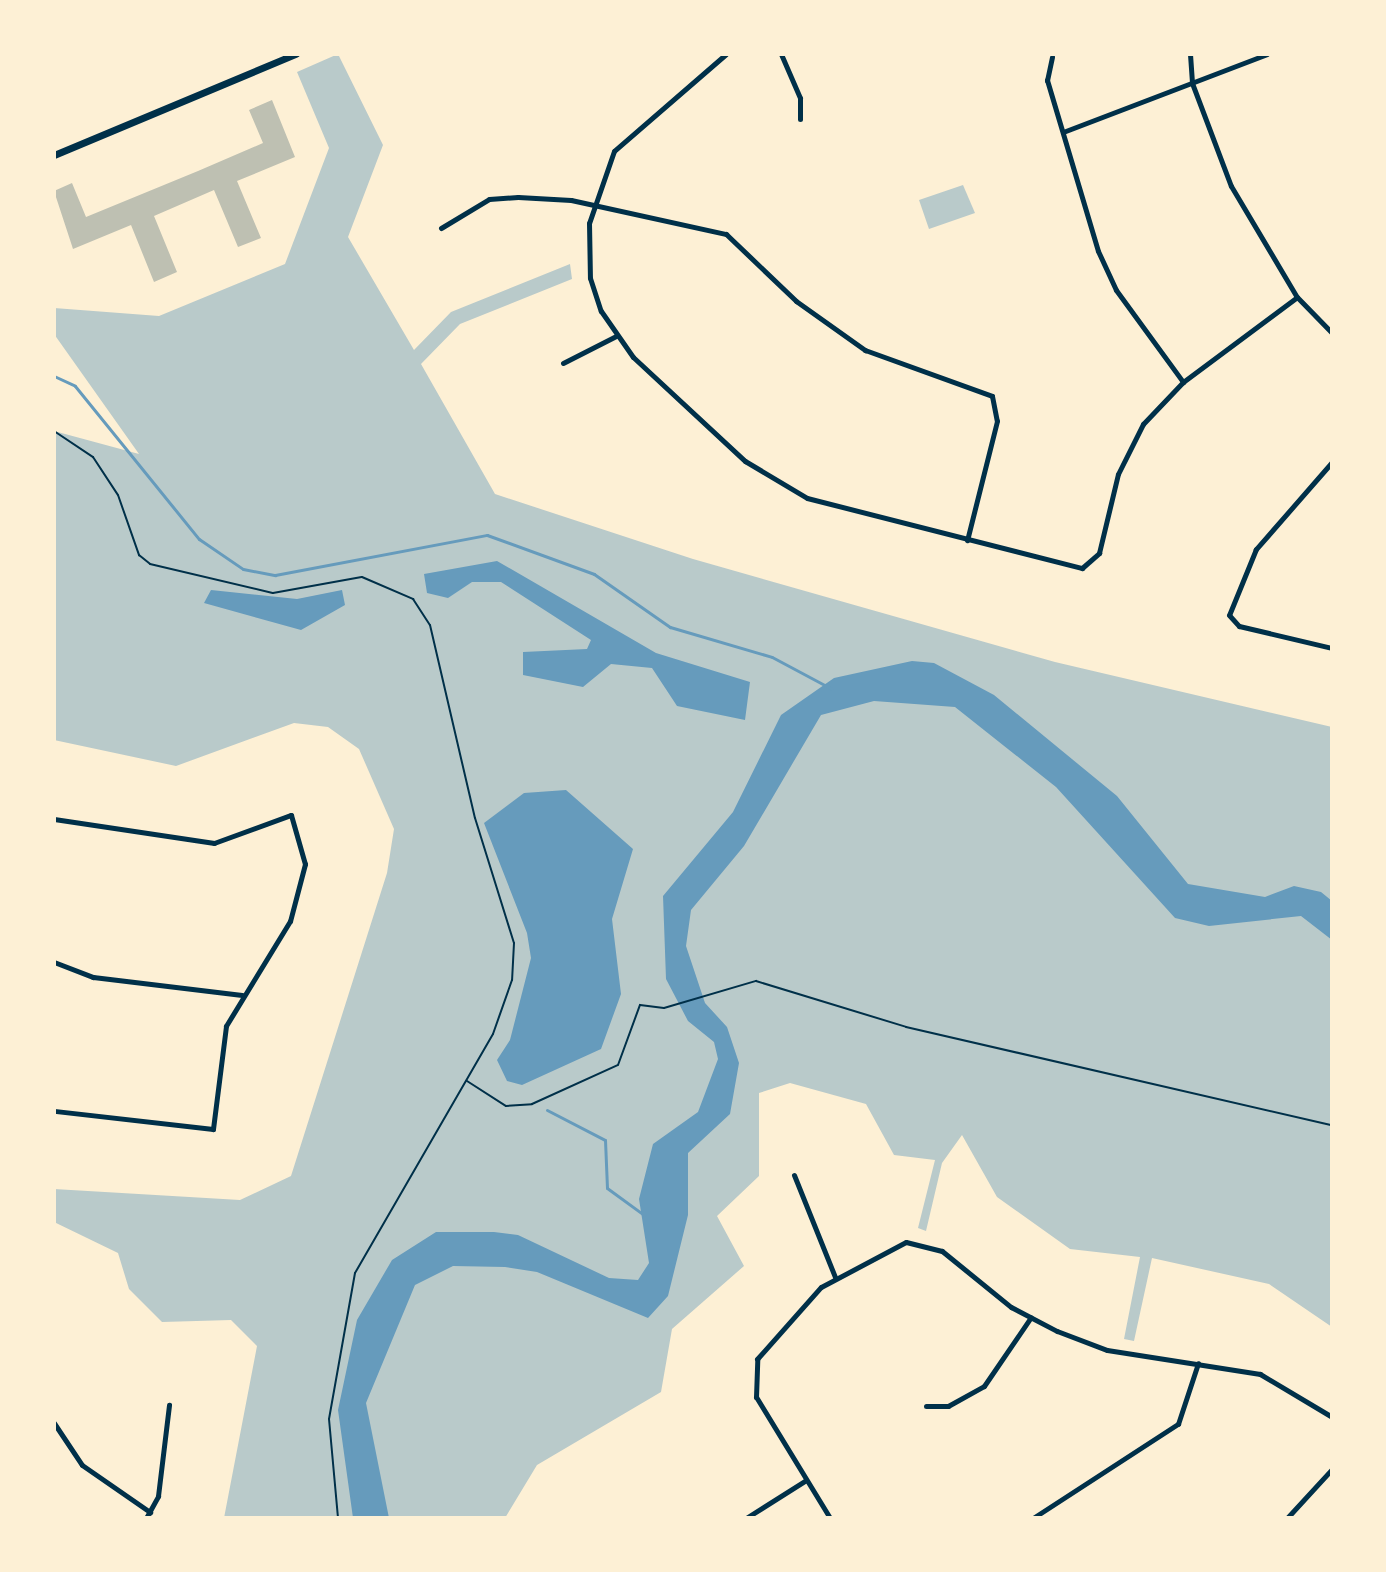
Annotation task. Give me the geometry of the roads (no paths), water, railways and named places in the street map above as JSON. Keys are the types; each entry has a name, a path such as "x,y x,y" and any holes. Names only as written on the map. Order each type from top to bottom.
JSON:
{"main road":[{"path":"54,155 296,54"}],"street":[{"path":"726,54 623,139 600,177 593,207 590,278 616,336 698,421 787,489 967,540 1090,564 1124,458 1183,382 1297,297"},
{"path":"781,54 800,98 800,119"},
{"path":"1190,54 1192,83 1231,186 1297,297 1332,333"},
{"path":"1063,132 1267,54"},
{"path":"1052,57 1047,80 1111,281 1183,382"},
{"path":"441,228 489,199 593,207 726,234 796,301 865,350 992,396 997,421 967,540"},
{"path":"563,363 616,336"},
{"path":"1332,462 1256,549 1229,615 1239,626 1332,648"},
{"path":"54,819 202,843 284,814 294,818 305,864 301,900 242,995 220,1052 213,1129 54,1111"},
{"path":"54,962 93,977 242,995"},
{"path":"794,1175 835,1277"},
{"path":"830,1518 756,1397 753,1374 773,1333 835,1277 897,1244 931,1245 1031,1317 1107,1350 1260,1374 1332,1417"},
{"path":"926,1406 948,1406 984,1386 1031,1317"},
{"path":"1033,1518 1178,1424 1198,1363"},
{"path":"54,1423 82,1465 148,1515 169,1405"},
{"path":"1287,1518 1332,1469"},
{"path":"746,1518 806,1480"}],"water":[{"path":"497,561 656,653 750,682 745,720 677,706 652,668 611,664 583,687 523,675 523,652 587,649 591,640 501,582 472,582 448,598 427,593 424,574"},
{"path":"211,590 297,599 342,590 345,605 301,630 204,603"},
{"path":"912,661 934,663 994,695 1117,796 1188,884 1265,897 1294,886 1321,892 1332,901 1332,940 1301,916 1209,926 1175,918 1056,787 955,707 874,701 821,715 744,846 691,910 686,946 705,1003 727,1027 739,1063 730,1114 688,1153 688,1215 668,1296 648,1318 537,1272 505,1267 453,1266 415,1285 366,1403 389,1518 353,1518 338,1410 357,1320 392,1260 436,1232 494,1232 518,1235 609,1278 638,1280 649,1263 639,1199 653,1144 698,1112 718,1059 714,1042 688,1021 666,979 663,896 733,812 781,715 834,678"},
{"path":"566,790 633,849 612,919 621,994 601,1049 522,1085 507,1081 497,1060 510,1040 531,958 527,933 484,823 524,793"}],"waterway":[{"path":"54,376 75,386 199,539 243,569 275,575 487,535 594,574 670,627 772,657 832,689"},
{"path":"547,1110 605,1140 607,1188 644,1215"}]}
